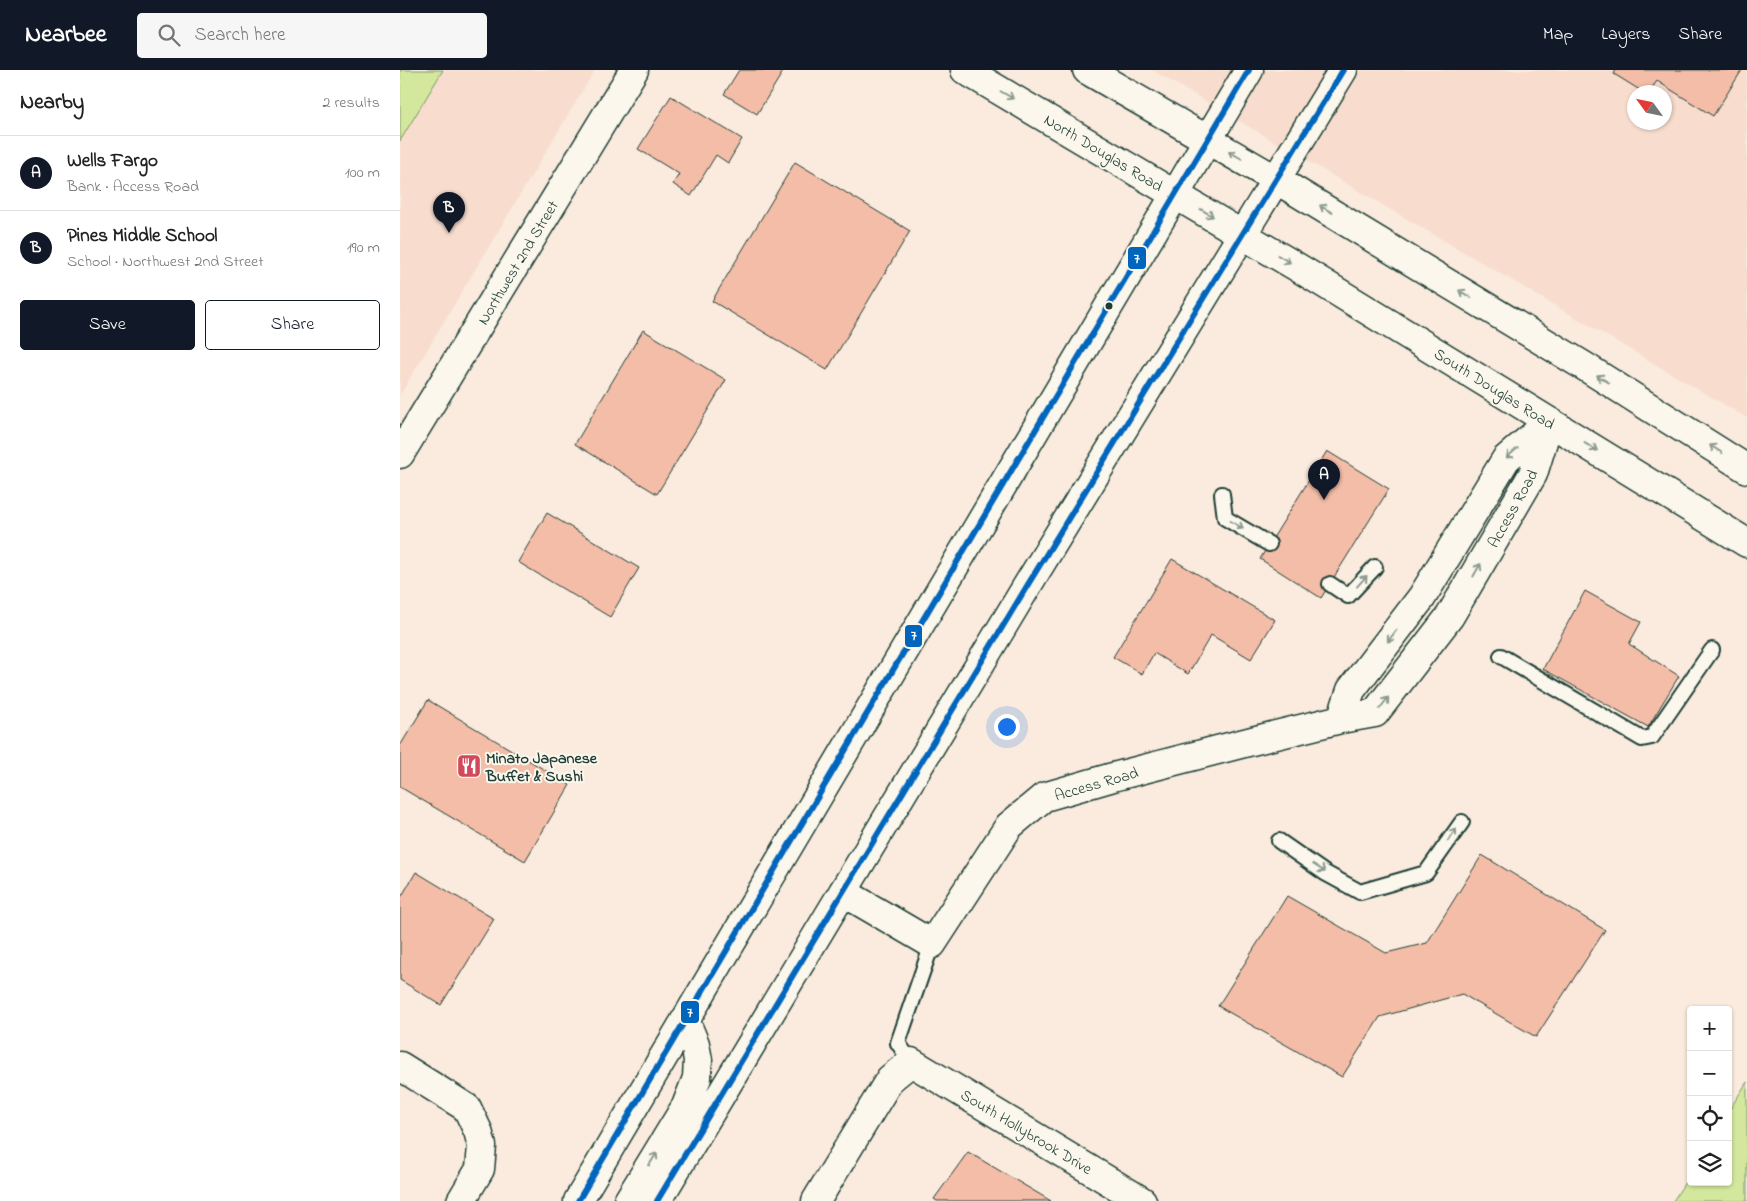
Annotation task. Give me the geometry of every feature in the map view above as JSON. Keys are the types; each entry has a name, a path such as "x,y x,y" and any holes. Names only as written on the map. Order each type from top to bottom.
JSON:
{"main road":[{"name":"Northwest 2nd Street","path":"400,454 634,70"},
{"name":"North Douglas Road","path":"965,70 1242,234"},
{"path":"1087,70 1277,180 1584,366 1747,469"},
{"path":"578,1201 1249,70"},
{"path":"657,1201 1032,578 1344,70"},
{"name":"South Douglas Road","path":"1242,234 1747,543"},
{"name":"Access Road","path":"1341,720 1351,690 1422,598 1506,459 1549,422"},
{"name":"Access Road","path":"932,944 1009,826 1044,797 1122,775 1376,713 1450,616 1533,474 1549,422"},
{"path":"1422,598 1450,616"},
{"path":"843,892 932,944"},
{"path":"628,1201 686,1106 696,1078 698,1060 695,1044 685,1020"},
{"path":"816,1201 890,1079 911,1062"},
{"name":"South Hollybrook Drive","path":"911,1062 1142,1201"},
{"path":"400,1066 467,1108 478,1131 482,1146 480,1169 461,1201"}],"lane":[{"path":"1222,494 1225,518 1269,544"},
{"path":"1330,584 1348,596 1375,567"},
{"path":"1501,656 1642,739 1652,737 1712,650"},
{"path":"1278,840 1325,873 1360,892 1426,873 1462,822"},
{"path":"911,1062 898,1043 932,944"}],"shaded area":[{"path":"400,70 595,70 400,395"},
{"path":"1152,70 1747,70 1747,418"}],"green space":[{"path":"400,70 443,70 400,141"},
{"path":"1747,1082 1747,1201 1673,1201 1687,1179 1687,1186 1732,1186 1732,1106"}],"building":[{"path":"739,70 784,70 757,114 724,94"},
{"path":"1616,70 1742,70 1713,116 1672,90 1672,85 1663,85 1657,81 1654,85 1632,85 1614,74"},
{"path":"671,96 742,139 728,163 716,155 691,196 673,184 679,174 638,149"},
{"path":"795,162 910,231 827,370 712,301"},
{"path":"643,330 726,380 657,494 575,444"},
{"path":"1327,451 1389,489 1321,598 1260,559"},
{"path":"547,513 639,568 610,617 518,562"},
{"path":"1172,559 1275,620 1251,659 1211,635 1188,674 1154,653 1142,674 1113,657"},
{"path":"1585,591 1641,622 1629,644 1679,676 1648,727 1543,669"},
{"name":"Minato Japanese Buffet & Sushi","path":"428,700 570,785 525,861 400,787 400,746"},
{"path":"1482,855 1605,930 1536,1037 1462,994 1380,1017 1342,1077 1218,1006 1287,896 1386,953 1427,943"},
{"path":"416,872 494,919 441,1005 400,980 400,899"},
{"path":"968,1152 1051,1201 937,1201 934,1199"}],"transit line":[{"name":"7","path":"578,1201 1249,70"},
{"name":"7","path":"657,1201 1027,586 1343,70"}],"place":[{"name":"Pines Middle School","path":"449,233"},
{"name":"Wells Fargo","path":"1324,500"},
{"name":"Minato Japanese Buffet & Sushi","path":"469,766"}]}
